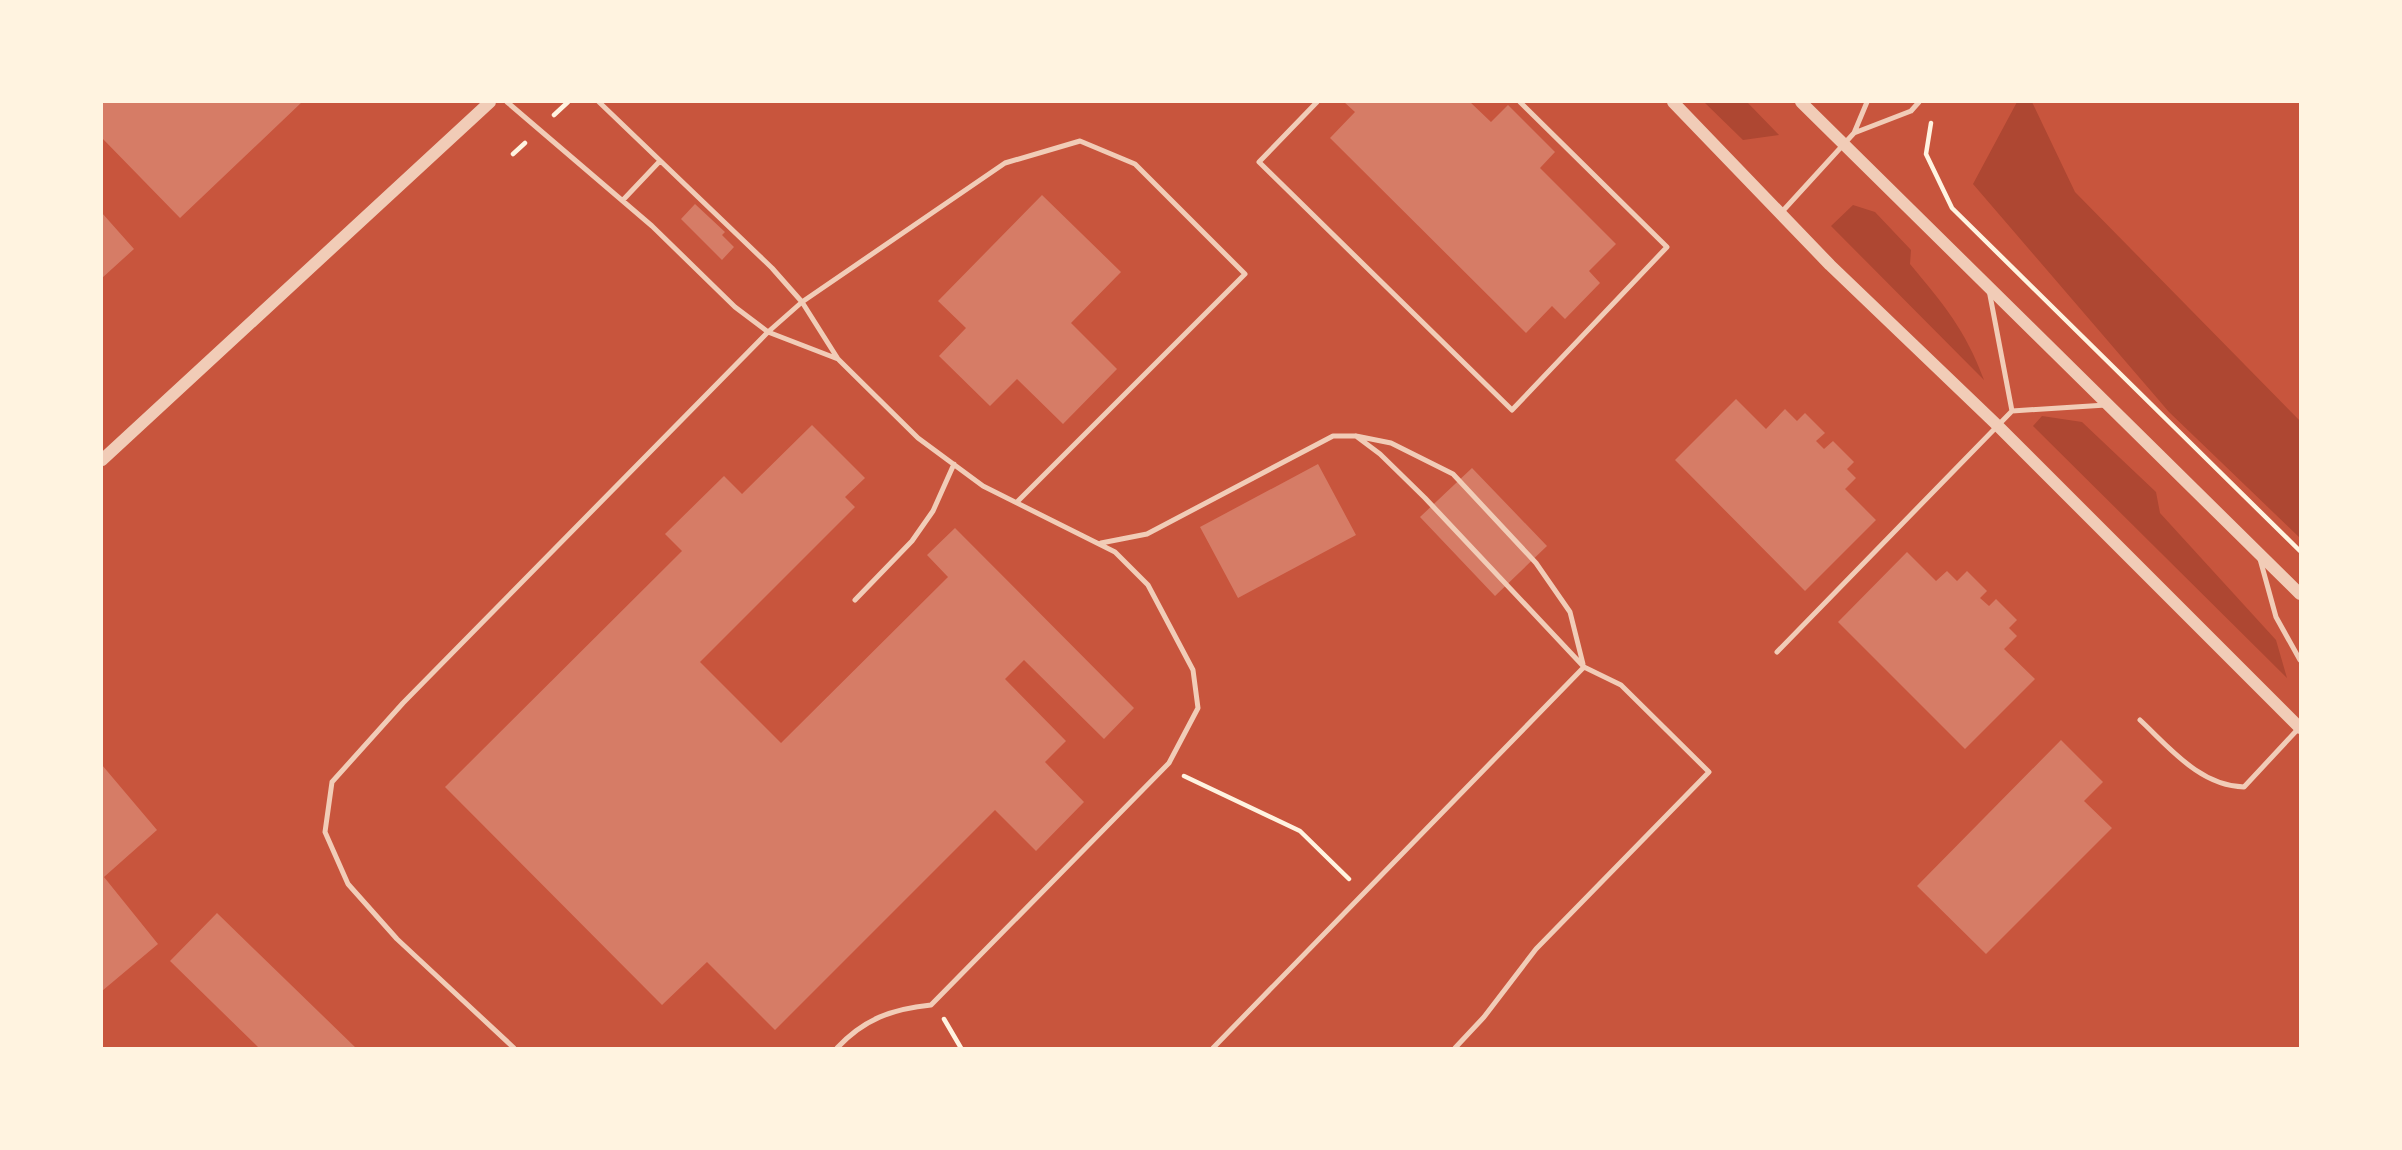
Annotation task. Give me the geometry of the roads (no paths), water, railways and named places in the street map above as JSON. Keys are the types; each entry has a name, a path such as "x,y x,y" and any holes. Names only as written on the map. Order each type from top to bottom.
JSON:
{"street":[{"path":"102,460 490,102"},
{"path":"1673,102 1780,214 1998,426 2300,728"},
{"path":"1801,102 2301,594"}],"lane":[{"path":"507,102 623,200 735,307 768,332 838,359"},
{"path":"599,102 659,162 717,214 802,302 838,359 918,438 983,486 1115,552 1148,585 1193,670 1198,708 1169,763 931,1005 894,1009 851,1033 837,1048"},
{"path":"1317,102 1259,162 1512,410 1667,247 1520,102"},
{"path":"1780,214 1854,133 1867,102"},
{"path":"1854,133 1911,111 1919,102"},
{"path":"514,1048 397,939 348,884 325,832 332,782 484,617 768,332 802,302 1005,163 1080,141 1135,164 1245,274 1017,502"},
{"path":"623,200 659,162"},
{"path":"1988,285 2012,411"},
{"path":"1777,652 2012,411 2109,405"},
{"path":"1101,544 1147,534 1333,436 1356,436 1391,443 1453,474 1536,563 1570,612 1584,667"},
{"path":"1356,436 1380,454 1425,498 1584,667 1620,685 1709,772 1536,949 1484,1017 1454,1048"},
{"path":"855,600 912,541 933,511 954,464"},
{"path":"2259,553 2276,617 2301,660"},
{"path":"1213,1048 1584,667"},
{"path":"2140,720 2192,769 2224,787 2245,787 2300,728"}]}
